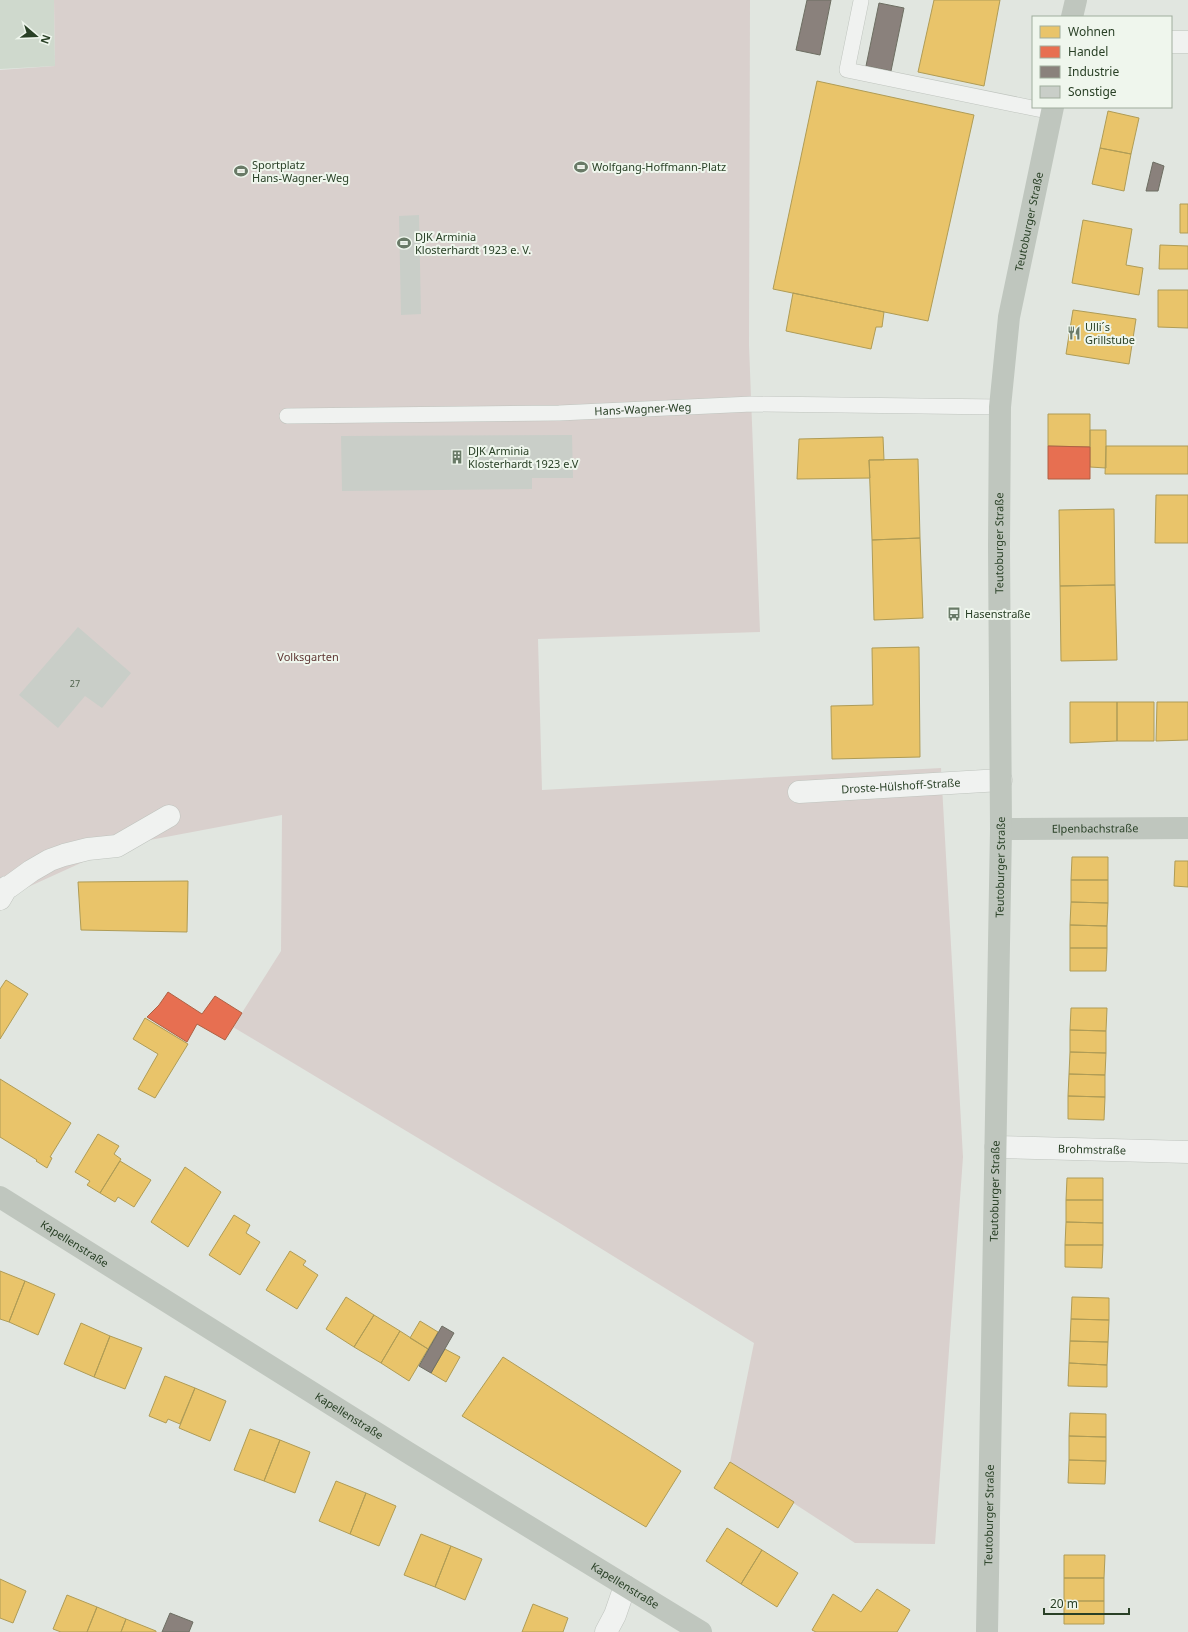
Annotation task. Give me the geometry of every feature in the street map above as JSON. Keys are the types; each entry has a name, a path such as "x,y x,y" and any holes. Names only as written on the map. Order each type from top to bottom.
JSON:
{"main road":[{"path":"1072,16 1076,0"},
{"name":"Teutoburger Straße","path":"987,1632 1001,829 999,546 1000,407 1009,317 1052,109"},
{"name":"Elpenbachstraße","path":"1001,829 1188,828"},
{"name":"Kapellenstraße","path":"0,1197 387,1439 701,1632"}],"street":[{"path":"1172,42 1188,42"},
{"name":"Droste-Hülshoff-Straße","path":"799,792 1001,780"},
{"path":"0,898 8,887 50,860 88,849 117,846 169,816"},
{"name":"Brohmstraße","path":"996,1147 1188,1152"},
{"path":"606,1632 615,1615 625,1586"}],"lane":[{"path":"862,1 847,70 1032,105"},
{"name":"Hans-Wagner-Weg","path":"287,416 560,413 752,404 1000,407"}],"shaded area":[{"path":"0,0 54,0 55,66 0,69"}],"green space":[{"name":"Volksgarten","path":"54,0 750,0 749,345 760,632 538,639 542,790 941,768 963,1157 935,1544 855,1543 730,1462 754,1343 558,1222 233,1027 281,951 282,815 118,846 15,893 0,898 0,70 55,66"}],"building: Wohnen":[{"path":"934,0 1000,0 984,86 918,72"},
{"path":"817,81 974,115 928,321 773,289"},
{"path":"1108,111 1139,118 1131,154 1100,148"},
{"path":"1100,148 1131,154 1124,191 1092,184"},
{"path":"1180,204 1188,204 1188,233 1180,233"},
{"path":"1083,220 1132,229 1126,265 1143,268 1139,295 1072,283"},
{"path":"1160,245 1188,246 1188,269 1159,269"},
{"path":"1158,290 1188,290 1188,328 1158,327"},
{"path":"793,293 884,312 882,327 876,327 871,349 786,331"},
{"path":"1073,310 1136,319 1129,364 1066,354"},
{"path":"1048,414 1090,414 1090,447 1048,446"},
{"path":"1090,430 1106,430 1106,468 1090,467"},
{"path":"883,437 884,460 869,460 870,478 797,479 799,439"},
{"path":"1106,446 1188,446 1188,474 1105,474"},
{"path":"918,459 920,538 872,540 869,460"},
{"path":"1156,495 1188,495 1188,543 1155,543"},
{"path":"1114,509 1115,585 1060,586 1059,510"},
{"path":"920,538 923,618 874,620 872,540"},
{"path":"1115,585 1117,660 1061,661 1060,586"},
{"path":"919,647 920,757 832,759 831,706 873,705 872,648"},
{"path":"1070,702 1117,702 1117,741 1070,743"},
{"path":"1117,702 1154,702 1154,741 1117,741"},
{"path":"1157,702 1188,702 1188,740 1156,741"},
{"path":"1072,857 1108,857 1108,880 1071,880"},
{"path":"1175,861 1188,861 1188,887 1174,886"},
{"path":"1071,880 1108,880 1108,903 1071,902"},
{"path":"188,881 187,932 81,930 78,882"},
{"path":"1071,902 1108,903 1107,926 1070,925"},
{"path":"1070,925 1107,926 1107,948 1070,948"},
{"path":"1070,948 1107,948 1106,971 1070,971"},
{"path":"6,980 28,994 0,1039 0,989"},
{"path":"1071,1008 1107,1008 1106,1031 1070,1030"},
{"path":"145,1018 188,1044 155,1098 138,1089 158,1054 133,1039"},
{"path":"1070,1030 1106,1031 1106,1053 1070,1052"},
{"path":"1070,1052 1106,1053 1105,1075 1069,1074"},
{"path":"1069,1074 1105,1075 1105,1097 1068,1096"},
{"path":"0,1079 71,1123 50,1157 52,1158 47,1168 0,1137"},
{"path":"1068,1096 1105,1097 1104,1120 1068,1119"},
{"path":"98,1134 119,1146 114,1154 121,1159 100,1193 87,1185 90,1181 75,1172"},
{"path":"120,1161 151,1180 134,1207 118,1197 115,1202 100,1193"},
{"path":"185,1167 221,1192 188,1247 151,1222"},
{"path":"1067,1178 1103,1178 1103,1200 1066,1200"},
{"path":"1066,1200 1103,1200 1103,1223 1066,1222"},
{"path":"234,1215 250,1225 246,1233 260,1242 240,1275 209,1255"},
{"path":"1066,1222 1103,1223 1103,1245 1065,1245"},
{"path":"1065,1245 1103,1245 1102,1268 1065,1267"},
{"path":"290,1251 306,1261 303,1265 318,1275 297,1309 266,1290"},
{"path":"0,1271 25,1281 9,1322 0,1319"},
{"path":"25,1281 55,1294 38,1335 9,1322"},
{"path":"346,1297 374,1315 354,1347 326,1329"},
{"path":"1072,1297 1109,1298 1109,1320 1071,1319"},
{"path":"374,1315 400,1331 381,1363 354,1347"},
{"path":"1071,1319 1109,1320 1108,1342 1070,1341"},
{"path":"420,1321 438,1332 428,1349 410,1338"},
{"path":"81,1323 110,1336 94,1377 64,1364"},
{"path":"400,1331 428,1349 409,1381 381,1363"},
{"path":"110,1336 142,1348 125,1389 94,1377"},
{"path":"1070,1341 1108,1342 1107,1365 1069,1363"},
{"path":"445,1349 460,1357 446,1382 431,1373"},
{"path":"503,1357 681,1471 646,1527 462,1416"},
{"path":"1069,1363 1107,1365 1107,1387 1068,1386"},
{"path":"165,1376 195,1388 180,1424 168,1419 166,1423 149,1416"},
{"path":"195,1388 226,1401 210,1441 179,1428"},
{"path":"1070,1413 1106,1414 1106,1437 1069,1436"},
{"path":"250,1429 280,1440 264,1481 234,1470"},
{"path":"1069,1436 1106,1437 1106,1461 1069,1460"},
{"path":"280,1440 310,1452 295,1493 264,1481"},
{"path":"1069,1460 1106,1461 1105,1484 1068,1483"},
{"path":"730,1462 794,1502 778,1528 714,1488"},
{"path":"336,1481 366,1493 350,1534 319,1521"},
{"path":"366,1493 396,1506 379,1546 350,1534"},
{"path":"727,1528 762,1550 741,1584 706,1561"},
{"path":"421,1534 451,1546 435,1587 404,1575"},
{"path":"451,1546 482,1559 465,1600 435,1587"},
{"path":"762,1550 798,1573 777,1607 741,1584"},
{"path":"1064,1555 1105,1555 1104,1578 1064,1578"},
{"path":"1064,1578 1104,1578 1104,1601 1064,1601"},
{"path":"0,1579 26,1591 13,1623 0,1618"},
{"path":"877,1589 910,1610 897,1632 816,1632 812,1630 833,1594 861,1612"},
{"path":"67,1595 97,1607 87,1632 61,1632 53,1629"},
{"path":"1064,1601 1104,1601 1104,1624 1064,1624"},
{"path":"533,1604 568,1618 563,1632 522,1632"},
{"path":"97,1607 126,1619 121,1632 87,1632"},
{"path":"126,1619 156,1631 156,1632 121,1632"}],"building: Handel":[{"path":"1048,446 1090,447 1090,479 1048,479"},
{"path":"168,992 202,1014 215,996 242,1013 225,1040 197,1024 187,1042 147,1017 159,1005"}],"building: Industrie":[{"path":"807,0 831,0 820,55 796,50"},
{"path":"879,3 904,8 891,71 866,66"},
{"path":"1153,162 1164,166 1158,191 1146,191"},
{"path":"442,1326 454,1333 431,1373 419,1366"},
{"path":"170,1613 193,1622 189,1632 162,1632"}],"building: Sonstige":[{"path":"419,215 421,314 401,315 399,216"},
{"name":"DJK Arminia Klosterhardt 1923 e.V","path":"572,435 573,478 532,478 532,489 342,491 341,436"},
{"path":"78,627 131,673 102,708 85,696 58,728 19,695"}],"place":[{"name":"Wolfgang-Hoffmann-Platz","path":"581,167"},
{"name":"Sportplatz Hans-Wagner-Weg","path":"241,171"},
{"name":"DJK Arminia Klosterhardt 1923 e. V.","path":"404,243"},
{"name":"Ulli´s Grillstube","path":"1074,333"},
{"name":"DJK Arminia Klosterhardt 1923 e.V","path":"457,457"},
{"name":"Hasenstraße","path":"954,614"}]}
